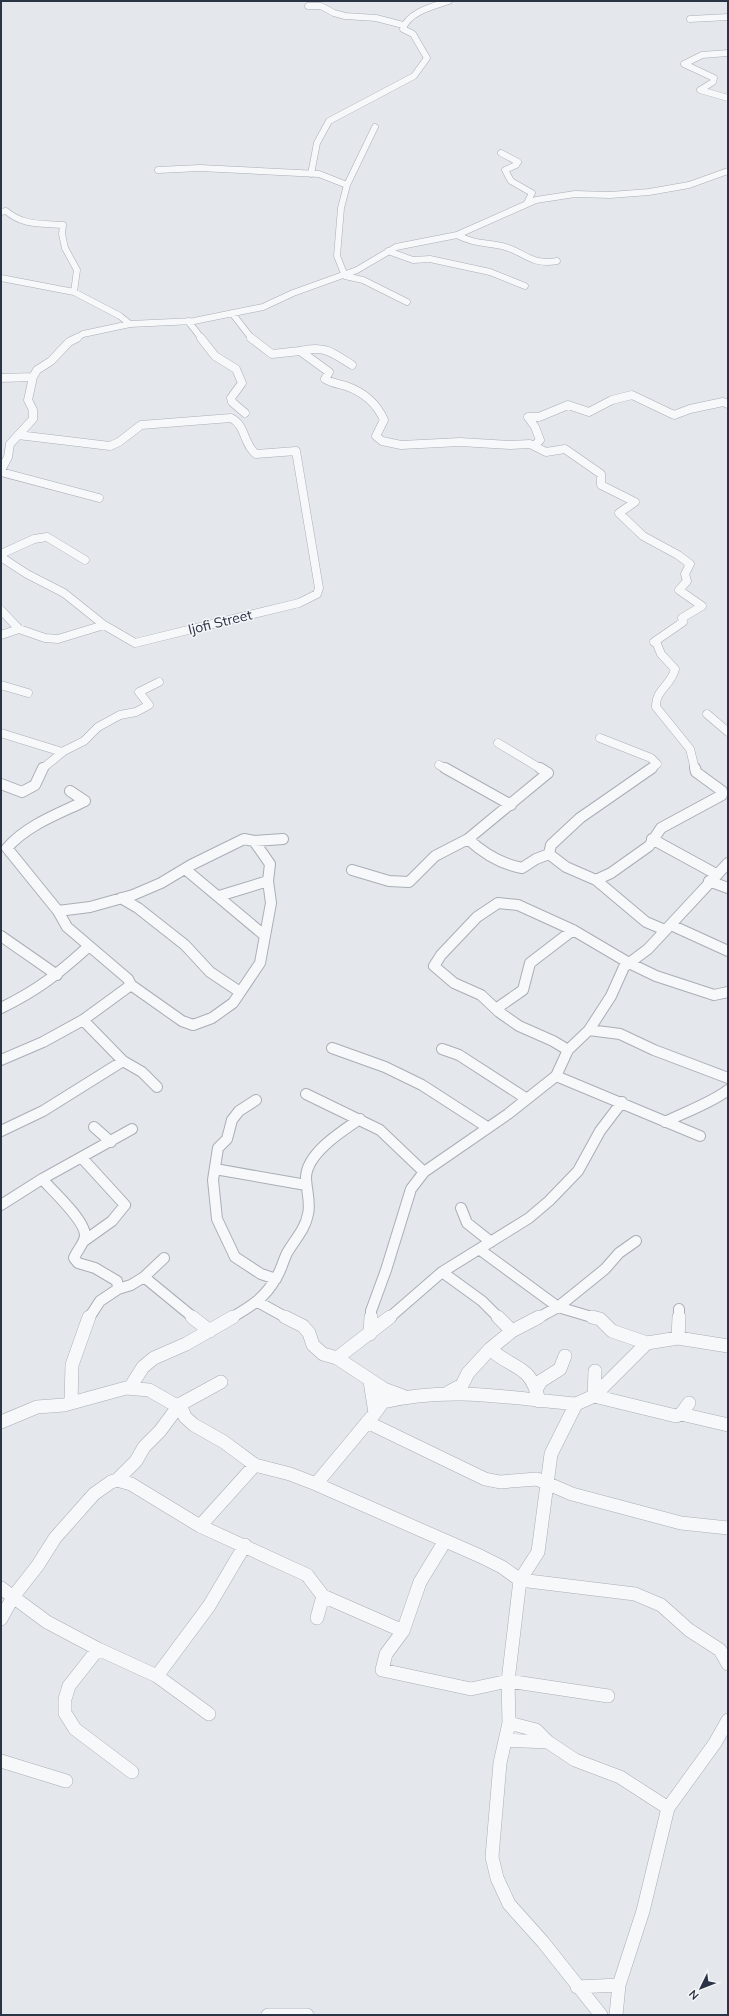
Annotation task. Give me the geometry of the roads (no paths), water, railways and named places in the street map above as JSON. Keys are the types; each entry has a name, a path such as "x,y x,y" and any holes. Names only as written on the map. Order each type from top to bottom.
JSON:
{"street":[{"path":"403,25 410,18 449,1"},
{"path":"308,6 321,6 338,14 359,18 376,18 403,25"},
{"path":"690,19 728,17"},
{"path":"311,174 317,143 329,121 414,76 427,58 423,47 416,42 413,34 402,29 403,25"},
{"path":"728,53 702,55 684,64 684,66 714,78 713,82 700,90 728,98"},
{"path":"344,276 337,256 341,208 347,185 375,127"},
{"path":"501,153 518,162 516,165 505,170 511,181 532,193 530,200 527,203"},
{"path":"158,170 200,168 319,174 347,185"},
{"path":"99,498 1,471 8,457 10,444 33,419 33,410 28,400 33,377 37,370 51,360 74,338 102,329 130,324 188,321 263,307 293,293 344,276 388,251 411,243 457,235 527,203 557,196 649,192 689,185 728,171"},
{"path":"716,176 728,178"},
{"path":"1,212 6,211 17,220 26,222 63,225 64,243 72,265 77,270 74,292"},
{"path":"457,235 471,242 502,246 514,250 520,255 540,262 546,263 557,261"},
{"path":"388,251 412,260 430,259 490,272 525,286"},
{"path":"344,276 362,280 407,302"},
{"path":"1,278 74,292 120,316 130,324"},
{"path":"232,313 251,338 272,354 300,351 315,346 323,347 352,365"},
{"path":"188,321 215,356 236,369 242,383 231,398 232,402 245,413"},
{"path":"300,351 327,370 328,372 325,380 336,385 348,387 377,407 384,420 376,436 382,441 404,445 453,442 503,446 536,444 546,452 564,450 601,474 601,485 635,502 619,513 626,522 651,541 668,549 679,557 688,560 690,564 689,570 685,574 687,581 679,590 702,606 682,618 683,622 654,642 657,644 661,654 675,669 674,678 670,684 656,695 656,707 690,749 696,772 722,791 722,795 661,828 652,839 649,846 611,873 596,880"},
{"path":"1,378 33,377"},
{"path":"536,444 540,440 535,427 528,417 546,415 568,405 589,412 612,400 632,396 674,415 690,409 723,402 728,404"},
{"name":"Ijofi Street","path":"1,555 27,574 64,593 104,625 135,643 299,602 317,594 319,588 296,451 256,454 248,447 241,425 236,420 231,418 141,425 123,440 110,446 18,435"},
{"path":"1,555 34,539 47,537 86,560"},
{"path":"1,610 19,629 45,638 58,638 104,625"},
{"path":"1,635 19,629"},
{"path":"1,784 22,792 30,789 35,785 43,768 62,752 84,741 98,727 120,716 136,712 149,705 139,692 159,682"},
{"path":"1,685 7,688 23,689 28,693"},
{"path":"707,714 728,732"},
{"path":"1,733 62,752"},
{"path":"549,854 551,845 580,818 657,764 651,758 600,738"},
{"path":"352,870 389,881 409,882 423,864 448,847 468,838 511,805 548,773 498,743"},
{"path":"440,765 511,805"},
{"path":"70,791 85,801 43,821 15,839 7,848 58,911 66,926 88,948 128,979 131,985 182,1021 193,1025 202,1023 212,1018 233,1003 260,963 264,934 271,903 268,881 270,864 254,841"},
{"path":"468,838 474,845 510,867 522,868 536,859 549,854"},
{"path":"58,911 90,907 133,896 161,884 185,869 244,840 254,841 283,839"},
{"path":"652,839 728,888"},
{"path":"549,854 566,867 596,880 646,922 668,927 728,951"},
{"path":"370,1334 370,1311 386,1270 410,1189 424,1172 487,1127 508,1114 556,1076 568,1050 589,1030 611,996 624,967 648,950 652,942 728,863"},
{"path":"185,869 264,934"},
{"path":"219,896 268,881"},
{"path":"121,898 138,908 184,945 210,972 240,992"},
{"path":"568,1050 553,1041 519,1026 499,1012 481,995 454,983 436,969 434,963 440,955 477,917 498,903 518,905 573,930 629,963 656,976 714,995 728,992"},
{"path":"499,1012 500,1006 523,990 526,986 528,967 530,963 573,930"},
{"path":"1,936 57,975"},
{"path":"1,1008 30,994 57,975 88,948"},
{"path":"1,1060 43,1042 83,1020 131,985"},
{"path":"83,1020 123,1061 142,1072 157,1087"},
{"path":"589,1030 620,1034 728,1078"},
{"path":"332,1048 385,1067 422,1085 487,1127"},
{"path":"442,1049 459,1055 527,1099"},
{"path":"1,1131 43,1111 123,1061"},
{"path":"556,1076 622,1102 700,1136"},
{"path":"665,1122 700,1104 715,1100 728,1090"},
{"path":"306,1094 380,1130 424,1172"},
{"path":"256,1100 239,1111 232,1120 227,1139 218,1148 213,1180 217,1219 235,1257 261,1274 276,1279"},
{"path":"337,1358 370,1334 442,1272 529,1218 578,1171 600,1131 622,1102"},
{"path":"131,1386 144,1367 154,1358 186,1344 258,1302 276,1279 287,1253 305,1226 309,1210 306,1175 313,1160 322,1147 340,1132 360,1119"},
{"path":"94,1127 111,1142"},
{"path":"1,1205 42,1179 132,1129"},
{"path":"82,1158 125,1204 122,1210 108,1224 84,1241 75,1252 74,1258 78,1263 95,1268 117,1281 118,1289"},
{"path":"215,1169 306,1184"},
{"path":"42,1179 76,1216 85,1232 84,1241"},
{"path":"461,1208 461,1215 467,1223 490,1242"},
{"path":"466,1388 468,1373 490,1349 512,1332 558,1307 605,1269 619,1252 636,1241"},
{"path":"479,1249 558,1307 600,1319 612,1331 647,1343 678,1338 728,1346"},
{"path":"71,1402 72,1365 89,1317 100,1301 118,1289 131,1285 144,1277 164,1258"},
{"path":"442,1272 482,1301 512,1332"},
{"path":"144,1277 210,1331"},
{"path":"258,1302 303,1326 309,1334 313,1345 323,1354 337,1358 370,1381 384,1389 403,1396"},
{"path":"678,1338 679,1309"},
{"path":"383,1402 403,1396 449,1392 466,1388 539,1401 576,1404 594,1396 647,1343"},
{"path":"490,1349 502,1360 519,1366 528,1373 537,1388 539,1401"},
{"path":"537,1388 542,1381 560,1369 565,1356"},
{"path":"594,1396 595,1371"},
{"path":"370,1381 376,1413"},
{"path":"1,1422 30,1409 47,1405 67,1405 71,1402 131,1386 144,1388 163,1395 177,1406 221,1382"},
{"path":"316,1484 376,1413 383,1402 384,1389"},
{"path":"594,1396 671,1415 681,1414 728,1425"},
{"path":"681,1414 689,1403"},
{"path":"180,1404 185,1417 194,1425 224,1442 255,1465 290,1474 316,1484 502,1567 520,1580 635,1594 661,1605 689,1630 720,1650 728,1664"},
{"path":"1,1619 13,1597 38,1565 55,1538 94,1494 111,1482 117,1480 136,1461 144,1447 160,1431 180,1404"},
{"path":"576,1404 551,1454 538,1552 520,1580 508,1681 508,1723 500,1763 492,1857 497,1878 509,1904 543,1942 577,1987 601,2015"},
{"path":"367,1422 485,1479 500,1482 537,1479 572,1494 681,1523 728,1528"},
{"path":"200,1526 255,1465"},
{"path":"117,1480 131,1484 162,1505 200,1526 245,1545 307,1575 323,1596 403,1631"},
{"path":"446,1541 420,1582 403,1631 386,1654 382,1670 471,1689 508,1681 608,1696"},
{"path":"157,1676 209,1606 245,1545"},
{"path":"1,1588 47,1622 98,1649 157,1676 209,1714"},
{"path":"317,1618 323,1596"},
{"path":"98,1649 69,1686 64,1699 65,1713 75,1729 132,1772"},
{"path":"616,2015 619,1985 643,1911 668,1808 715,1743 728,1720"},
{"path":"508,1723 536,1730 548,1742 575,1760 620,1777 668,1808"},
{"path":"505,1740 548,1742"},
{"path":"1,1761 66,1781"},
{"path":"577,1987 619,1985"},
{"path":"268,2015 307,2015"}]}
